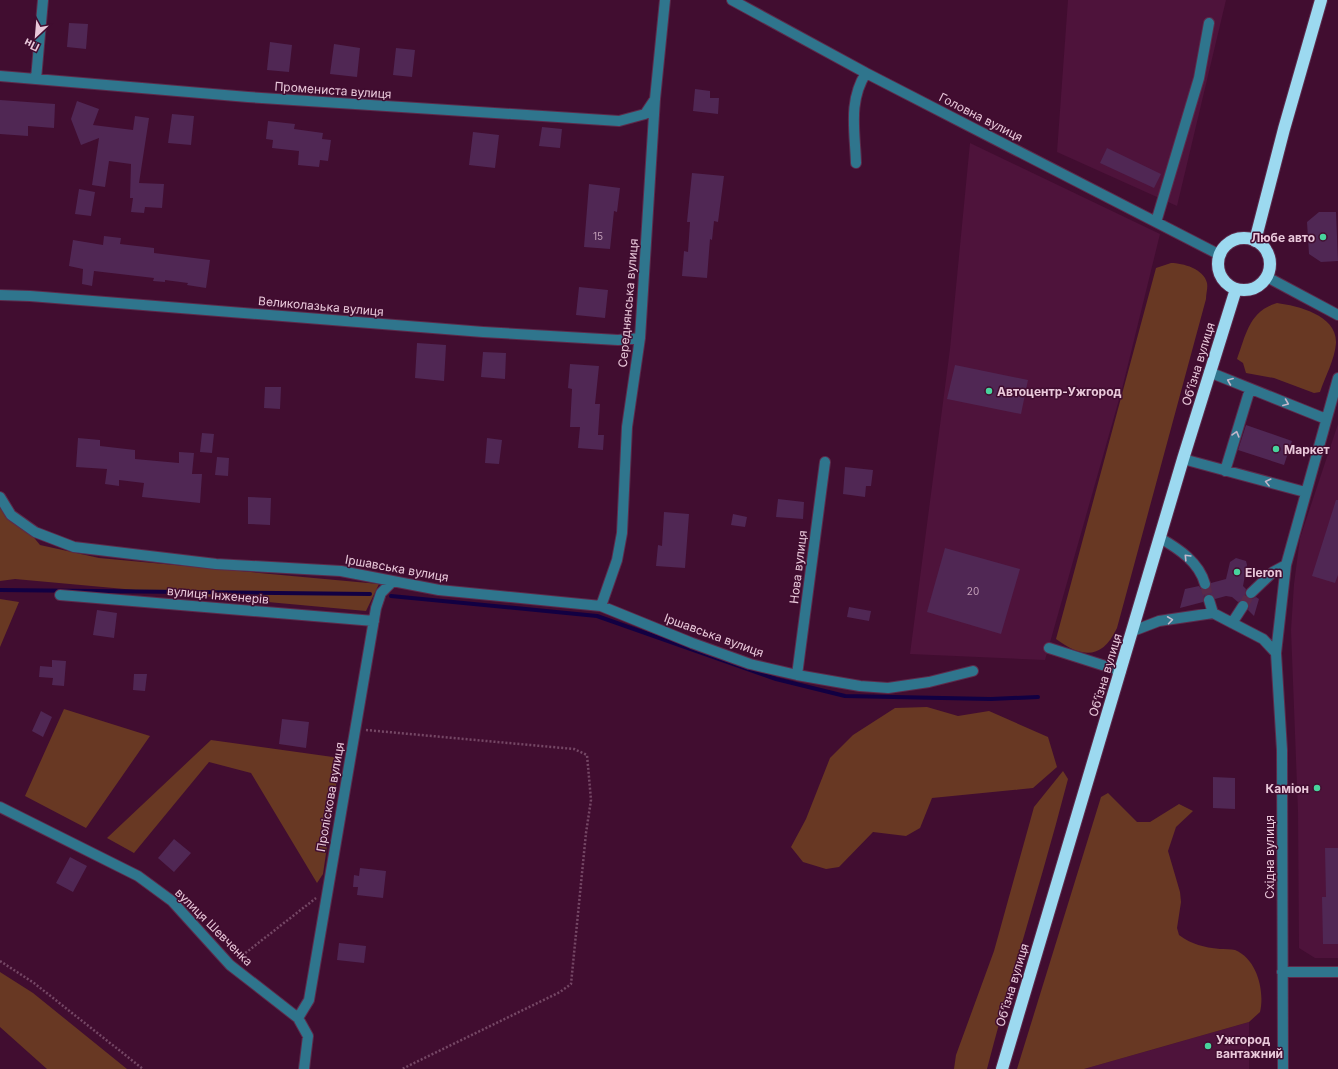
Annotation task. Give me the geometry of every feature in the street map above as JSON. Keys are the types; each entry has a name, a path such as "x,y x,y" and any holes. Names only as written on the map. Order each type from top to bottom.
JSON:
{"highway":[{"path":"1255,241 1284,129 1321,0"},
{"path":"1239,239 1255,241 1262,245 1269,257 1270,269 1267,277 1261,284 1253,288 1236,289 1223,279 1218,263 1220,255 1225,247 1239,239"},
{"name":"Обʼїзна вулиця","path":"1002,1069 1183,459 1236,289"}],"street":[{"path":"36,80 43,0"},
{"name":"Середнянська вулиця","path":"601,606 617,560 622,533 628,427 640,338 655,99 665,0"},
{"name":"Головна вулиця","path":"732,0 866,73 1220,255"},
{"path":"1156,222 1199,78 1209,23"},
{"path":"856,162 853,108 859,84 866,73"},
{"name":"Промениста вулиця","path":"0,76 248,98 620,121 645,114 655,99"},
{"path":"1267,277 1338,315"},
{"name":"Великолазька вулиця","path":"0,295 482,332 618,340 640,338"},
{"path":"1210,372 1326,419"},
{"path":"1276,652 1286,565 1305,492 1338,378"},
{"path":"1225,471 1250,389"},
{"path":"1183,459 1305,492"},
{"name":"Нова вулиця","path":"797,675 825,462"},
{"name":"Іршавська вулиця","path":"0,497 10,515 35,532 74,547 216,564 341,571 439,590 601,606 692,643 750,664 797,675 860,686 888,688 929,682 973,671"},
{"path":"1160,538 1180,550 1202,573 1205,584"},
{"path":"1251,593 1273,572 1286,565"},
{"name":"Проліскова вулиця","path":"298,1018 309,1000 374,621 381,593 392,582"},
{"name":"вулиця Інженерів","path":"60,595 374,621"},
{"path":"1210,600 1213,613"},
{"path":"1232,623 1243,606"},
{"path":"1133,631 1159,621 1213,613 1262,639 1276,652"},
{"path":"1049,648 1121,671"},
{"name":"Східна вулиця","path":"1276,652 1282,743 1283,1069"},
{"name":"вулиця Шевченка","path":"0,807 138,876 172,901 230,964 298,1018"},
{"path":"1282,972 1338,972"},
{"path":"298,1018 308,1036 304,1069"}],"path":[{"path":"355,729 574,749 587,755 592,800 586,833 571,984 560,992 402,1069"},
{"path":"230,964 327,889"},
{"path":"0,961 34,983 143,1069"}],"shaded area":[{"path":"1068,0 1226,0 1177,206 1057,152"},
{"path":"970,143 1160,234 1122,389 1045,660 910,654 950,349"},
{"path":"1171,263 1187,266 1202,274 1207,283 1206,299 1117,628 1105,646 1098,651 1091,653 1074,650 1056,639 1156,268"},
{"path":"1277,303 1315,314 1330,325 1335,333 1336,343 1334,355 1320,392 1314,393 1274,378 1246,373 1243,363 1237,359 1246,333 1254,318 1260,312"},
{"path":"1338,424 1338,958 1315,958 1299,948 1298,811 1291,630 1294,584 1300,538"},
{"path":"0,496 40,545 99,558 379,584 366,611 15,579 0,581"},
{"path":"0,599 19,602 0,647"},
{"path":"927,707 958,716 989,711 1048,737 1057,767 1033,788 932,798 920,828 906,836 873,832 839,867 826,869 803,862 791,847 806,819 830,758 853,735 895,708"},
{"path":"64,709 150,736 86,828 25,796"},
{"path":"211,740 340,758 323,874 317,883 251,773 209,762 134,853 107,838"},
{"path":"1063,771 1068,779 987,1069 954,1069 956,1055 994,951 1034,807"},
{"path":"1108,793 1137,822 1150,822 1179,804 1193,811 1176,827 1168,851 1180,892 1181,902 1177,928 1179,935 1198,945 1235,950 1243,954 1254,968 1258,976 1261,995 1260,1012 1249,1022 1084,1069 1017,1069 1101,797"},
{"path":"0,972 33,993 127,1069 47,1069 0,1027"},
{"name":"Ужгород вантажний","path":"1249,1022 1249,1069 1084,1069"}],"building":[{"path":"69,23 88,24 86,49 67,47"},
{"path":"270,42 292,45 289,72 267,70"},
{"path":"334,44 360,48 357,77 330,74"},
{"path":"396,48 415,50 412,77 393,75"},
{"path":"695,89 710,91 710,98 719,98 718,114 693,111"},
{"path":"0,100 55,104 54,128 28,126 28,136 0,134"},
{"path":"77,101 99,109 93,125 133,130 135,116 149,118 139,183 164,184 162,208 145,207 144,213 131,212 133,198 130,198 131,164 109,161 105,187 92,185 99,138 81,145 71,119"},
{"path":"172,114 194,116 191,145 168,143"},
{"path":"268,121 295,124 294,129 323,133 322,139 331,140 328,161 320,160 319,167 298,165 299,151 272,148 273,140 266,139"},
{"path":"542,127 562,129 560,148 539,146"},
{"path":"473,132 499,135 495,168 469,165"},
{"path":"1107,148 1161,174 1154,188 1100,163"},
{"path":"692,173 724,176 718,222 714,221 712,240 710,239 707,278 682,276 684,251 688,252 690,222 687,222"},
{"path":"589,184 620,188 617,212 614,211 610,249 584,247"},
{"path":"79,189 95,192 91,216 75,214"},
{"name":"Любе авто","path":"1319,212 1336,212 1338,261 1321,262 1309,254 1307,222"},
{"path":"104,236 121,238 120,244 154,248 154,253 210,260 206,288 187,285 188,283 165,280 165,282 153,281 154,278 94,271 92,286 82,284 83,269 69,266 73,240 103,245"},
{"path":"579,287 608,290 605,318 576,315"},
{"path":"417,343 446,345 444,381 415,378"},
{"path":"483,352 506,353 505,379 481,377"},
{"path":"570,364 599,366 595,404 600,404 598,435 604,435 603,450 578,448 580,427 570,427 572,389 568,388"},
{"path":"955,365 1028,380 1021,414 947,399"},
{"path":"265,387 281,387 280,409 264,408"},
{"path":"1246,425 1292,441 1284,465 1238,450"},
{"path":"202,433 214,434 212,453 200,452"},
{"path":"78,438 100,440 100,446 135,450 135,459 179,463 179,452 194,453 192,474 202,474 200,503 142,497 144,483 119,480 119,486 105,484 107,469 76,467"},
{"path":"487,438 502,440 499,464 485,463"},
{"path":"217,457 229,458 228,476 215,475"},
{"path":"845,467 873,470 871,486 866,486 865,497 843,494"},
{"path":"248,497 271,498 270,525 248,524"},
{"path":"778,499 804,502 803,519 776,517"},
{"path":"1336,500 1338,500 1338,575 1335,583 1312,576"},
{"path":"664,512 689,514 685,568 656,566 658,545 662,546"},
{"path":"733,514 747,517 745,527 731,525"},
{"path":"945,548 1020,569 1001,634 927,612"},
{"path":"1236,558 1246,561 1247,565 1243,586 1246,589 1246,597 1252,599 1256,597 1259,599 1254,616 1248,610 1249,606 1246,600 1238,602 1232,597 1226,596 1215,599 1210,594 1204,596 1203,602 1180,608 1185,589 1199,586 1201,589 1207,590 1210,588 1211,583 1226,579 1230,562"},
{"path":"849,607 871,611 869,621 847,617"},
{"path":"97,610 117,613 114,638 93,635"},
{"path":"52,660 66,661 64,686 52,685 53,678 39,677 40,666 52,667"},
{"path":"134,674 147,674 145,691 133,690"},
{"path":"41,711 52,717 43,737 32,731"},
{"path":"282,719 309,722 306,748 279,744"},
{"path":"1213,777 1235,778 1235,809 1213,808"},
{"path":"174,839 191,853 174,872 158,858"},
{"path":"1325,848 1338,848 1338,944 1323,944 1322,897 1326,897"},
{"path":"70,857 87,866 73,892 56,883"},
{"path":"360,868 386,871 383,898 357,895 358,887 353,887 354,875 359,876"},
{"path":"339,943 366,946 364,963 337,960"}],"waterway":[{"path":"0,590 370,594"},
{"path":"391,596 597,616 776,679 845,696 991,699 1038,697"}],"tunnel":[{"path":"1205,584 1209,600"},
{"path":"1243,606 1251,593"}],"place":[{"name":"Любе авто","path":"1323,237"},
{"name":"Автоцентр-Ужгород","path":"989,391"},
{"name":"Маркет","path":"1276,449"},
{"name":"Eleron","path":"1237,572"},
{"name":"Каміон","path":"1317,788"},
{"name":"Ужгород вантажний","path":"1208,1046"}]}
